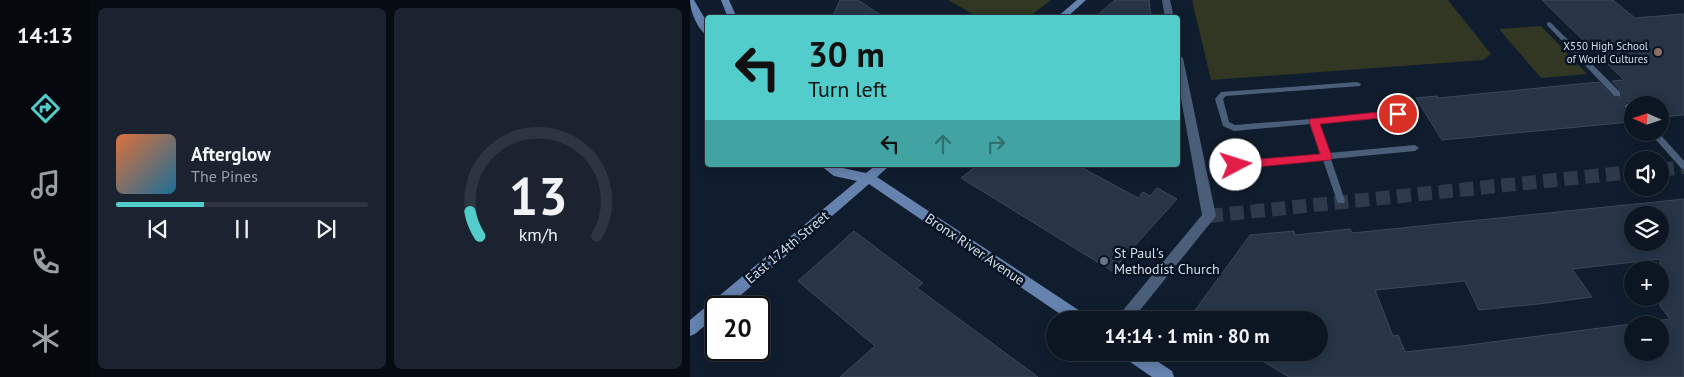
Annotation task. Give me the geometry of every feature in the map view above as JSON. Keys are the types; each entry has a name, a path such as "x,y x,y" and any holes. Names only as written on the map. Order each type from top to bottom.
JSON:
{"main road":[{"path":"725,0 732,15"},
{"path":"1064,15 1082,0"},
{"path":"690,1 705,28"},
{"name":"Bronx River Avenue","path":"829,167 838,173 868,172 1068,311"},
{"name":"East 174th Street","path":"690,329 868,172"},
{"path":"1143,361 1166,377"}],"street":[{"path":"1166,0 1169,15"},
{"path":"1130,311 1209,216 1180,68"}],"lane":[{"path":"1549,24 1617,94"},
{"path":"1357,84 1224,94 1219,99 1226,124 1234,128 1398,114"},
{"path":"1314,121 1341,201"},
{"path":"1661,141 1684,166"},
{"path":"1236,165 1415,148"}],"green space":[{"path":"948,0 1051,0 1032,15 975,15"},
{"path":"1192,0 1448,0 1491,54 1483,60 1211,80"},
{"path":"1541,26 1587,74 1541,78 1499,29"}],"building":[{"path":"840,0 858,0 880,15 833,15"},
{"path":"1115,0 1149,0 1151,15 1098,15"},
{"path":"1542,0 1613,0 1635,18 1684,14 1684,115 1669,116 1669,96 1624,96 1624,104 1622,106 1624,108 1624,123 1442,140 1416,98 1437,96 1438,98 1599,82 1613,97 1621,97 1621,91 1612,81 1624,80"},
{"path":"975,167 1081,167 1138,198 1143,192 1150,196 1157,188 1177,199 1112,271 961,178"},
{"path":"1684,199 1684,377 1289,377 1262,361 1328,361 1328,311 1195,311 1250,235 1294,231 1295,235 1350,229 1352,233","holes":["1660,259 1660,261 1669,261 1669,306 1660,306 1670,319 1669,361 1624,361 1624,325 1405,352 1398,335 1393,336 1375,290 1465,281 1479,310 1538,304 1592,297 1572,269 1624,263 1624,261"]},
{"path":"854,231 923,283 917,288 1038,377 840,377 875,346 798,281"}],"tunnel":[{"path":"1669,169 1684,167"},
{"path":"1209,216 1624,173"}],"place":[{"name":"X550 High School of World Cultures","path":"1658,52"},
{"name":"St Paul's Methodist Church","path":"1104,261"}],"route":[{"path":"1236,165 1326,157 1314,121 1398,114"}]}
